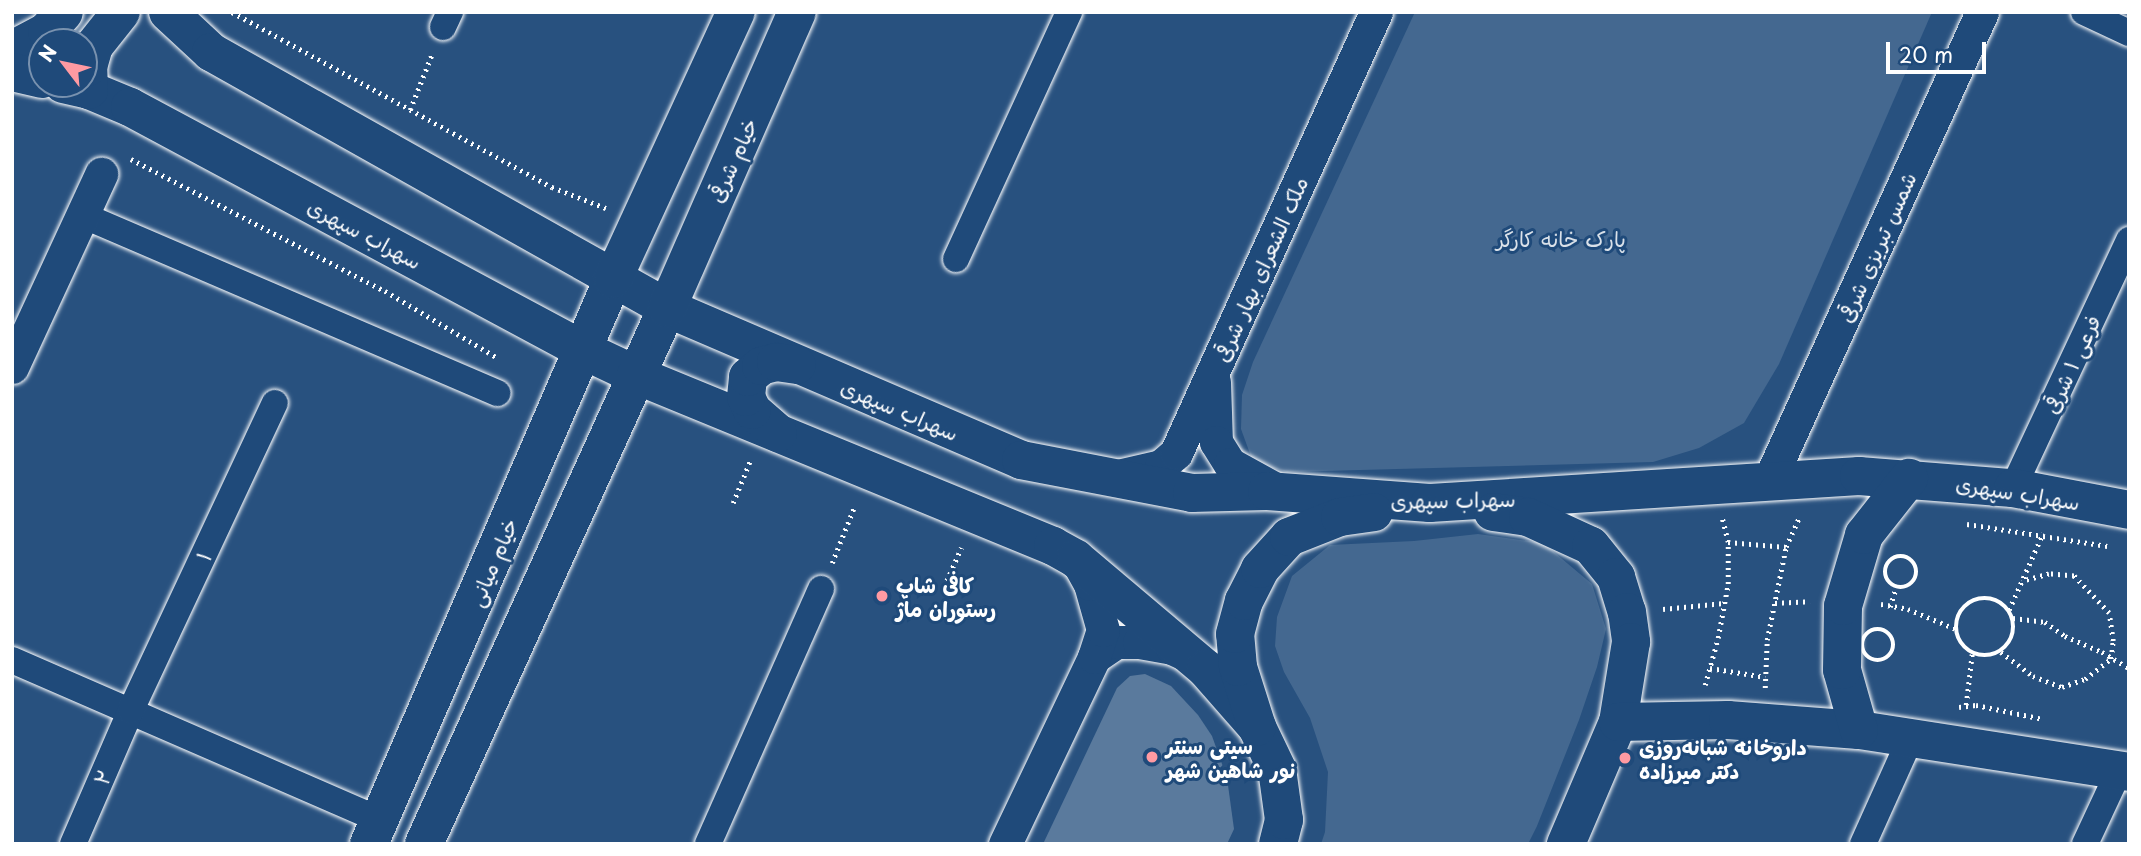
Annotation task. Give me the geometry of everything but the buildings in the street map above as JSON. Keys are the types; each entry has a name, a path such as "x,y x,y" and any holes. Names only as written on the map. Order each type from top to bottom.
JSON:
{"main road":[{"path":"12,50 47,31 64,12"},
{"path":"98,41 121,12"},
{"name":"سهراب سپهری","path":"168,12 211,52 667,308 1021,460 1103,478 1192,493 1281,492 1430,503 1859,476 2013,488 2129,510"},
{"path":"613,279 736,12"},
{"name":"خیام شرقی","path":"667,308 797,12"},
{"name":"سهراب سپهری","path":"98,97 198,142 583,350 781,435 1016,529 1076,559 1196,660 1257,727"},
{"name":"خیام میانی","path":"374,832 613,279"},
{"path":"428,842 667,308"},
{"name":"سهراب سپهری","path":"781,435 752,410 746,397 748,377 761,366 776,362 797,365"},
{"path":"1859,730 1842,670 1845,599 1864,535 1909,478"},
{"path":"1278,844 1283,820 1277,769 1257,727 1238,667 1235,634 1244,601 1260,569 1289,537 1340,517 1430,503 1528,517 1591,546 1616,577 1627,612 1631,642 1618,722 1566,844"},
{"path":"1618,722 1781,724 1859,730 2124,771"}],"street":[{"path":"956,259 1069,12"},
{"name":"ملک الشعرای بهار شرقی","path":"1103,478 1161,466 1176,453 1376,12"},
{"name":"شمس تبریزی شرقی","path":"1769,481 1982,12"},
{"path":"2084,12 2129,33"},
{"path":"12,367 82,215 113,164"},
{"path":"82,215 497,393"},
{"name":"فرعی ۱ شرقی","path":"2013,488 2129,240"},
{"path":"1214,372 1216,442 1230,464 1281,492"},
{"name":"۱","path":"131,709 275,404"},
{"path":"1005,844 1094,657 1103,630 1090,584 1076,559"},
{"path":"708,844 821,589"},
{"path":"1094,657 1116,642 1139,642 1172,648 1196,660"},
{"path":"12,660 131,709 374,832"},
{"name":"۲","path":"73,844 131,709"},
{"path":"1863,844 1911,737"},
{"path":"2085,844 2124,771"}],"path":[{"path":"233,12 552,187 640,221"},
{"path":"410,110 446,20"},
{"path":"113,164 172,182 385,291 510,365"},
{"path":"733,503 750,461"},
{"path":"1781,724 1765,688 1767,640 1786,547 1816,478"},
{"path":"1684,721 1705,686 1724,603 1728,542 1721,514 1706,486"},
{"path":"2009,610 2057,496"},
{"path":"840,546 855,505"},
{"path":"1965,523 2116,547"},
{"path":"1728,542 1786,547"},
{"path":"944,587 962,547"},
{"path":"1907,556 1917,567 1917,578 1906,588 1896,587 1886,579 1885,568 1891,558 1907,556"},
{"path":"2001,652 2033,676 2062,687 2085,679 2111,659 2113,640 2109,613 2074,576 2049,574 2022,580"},
{"path":"1890,607 1896,587"},
{"path":"1845,599 1908,609 1956,629"},
{"path":"1994,599 2009,610 2014,618 2013,636 2001,652 1992,656 1972,654 1964,648 1956,629 1961,611 1975,600 1994,599"},
{"path":"1627,612 1724,603"},
{"path":"2014,618 2045,622 2065,636 2129,668"},
{"path":"1966,705 1972,654"},
{"path":"1710,668 1765,677"},
{"path":"1953,709 1966,705 2052,721"}],"green space":[{"name":"پارک خانه کارگر","path":"1415,12 1932,12 1779,364 1744,423 1699,448 1653,462 1287,472 1253,462 1241,429 1242,395 1253,362"},
{"path":"1478,534 1543,543 1592,584 1606,629 1597,667 1579,720 1528,844 1321,844 1325,832 1328,772 1310,718 1284,672 1275,646 1277,617 1292,576 1330,545 1414,541"}],"place":[{"name":"کافی شاپ رستوران ماژ","path":"882,596"},
{"name":"سیتی سنتر نور شاهین شهر","path":"1152,757"},
{"name":"داروخانه شبانه‌روزی دکتر میرزاده","path":"1625,758"}]}
